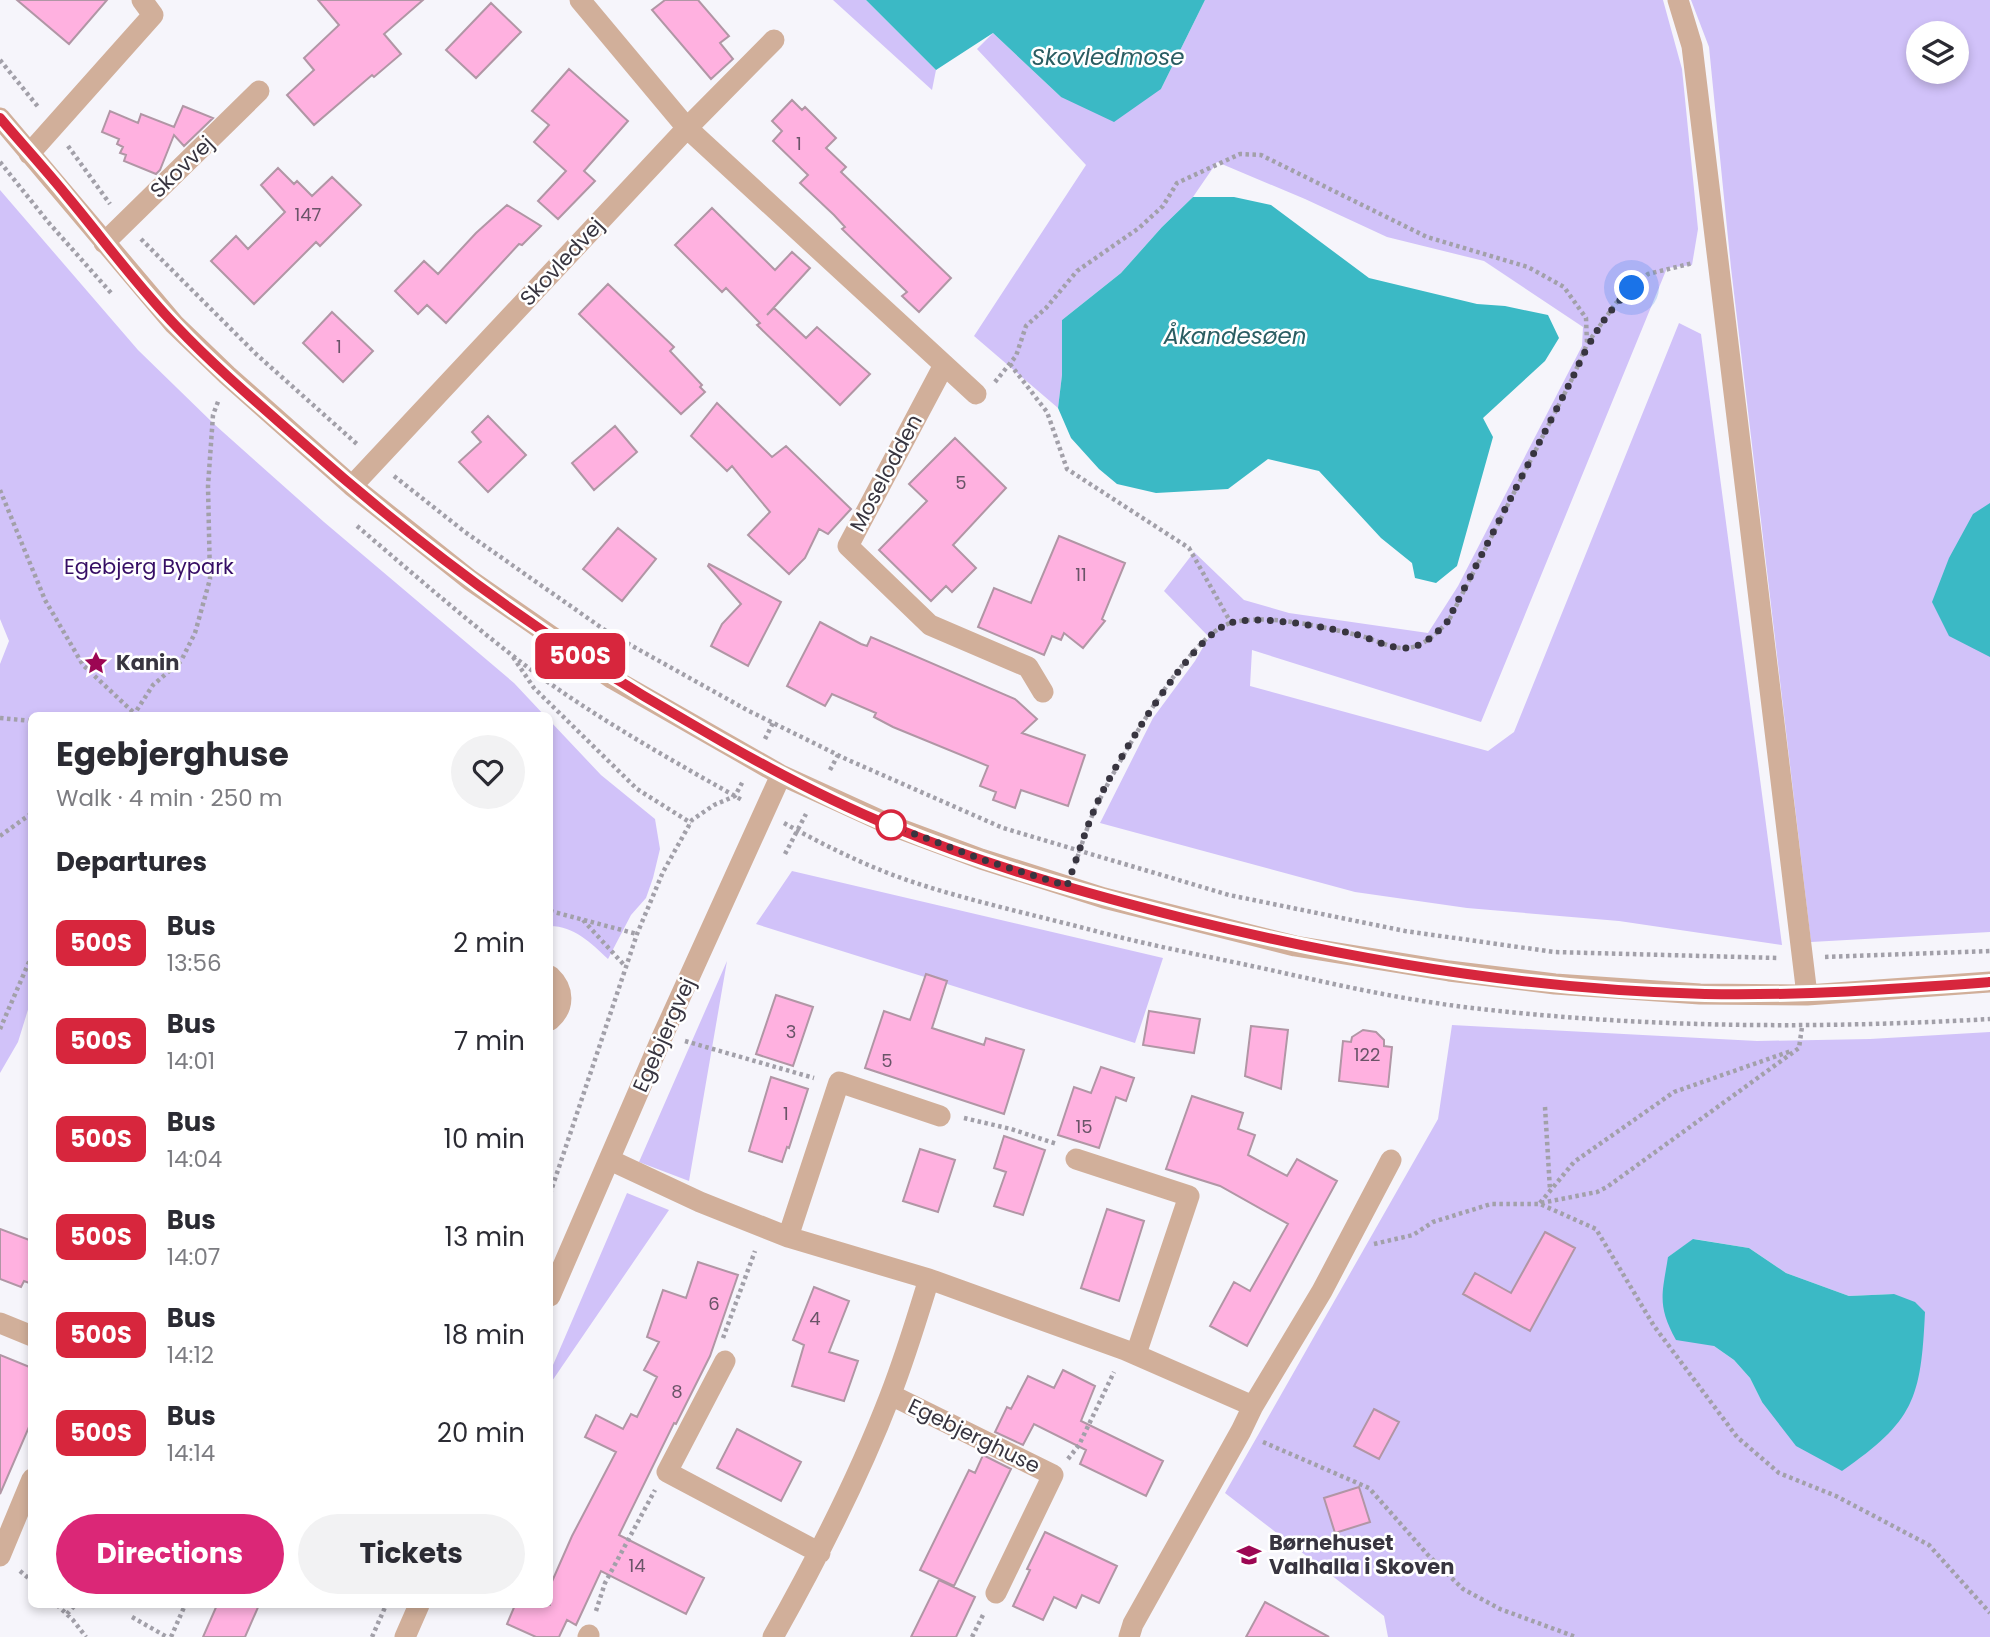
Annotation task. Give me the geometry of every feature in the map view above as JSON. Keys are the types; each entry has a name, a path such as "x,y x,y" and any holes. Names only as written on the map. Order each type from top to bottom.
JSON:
{"street":[{"path":"29,154 153,15 142,0"},
{"path":"580,0 687,128 976,394"},
{"path":"1678,0 1692,46 1807,995"},
{"name":"Skovledvej","path":"352,486 687,128 774,40"},
{"name":"Skovvej","path":"104,243 259,91"},
{"path":"0,118 174,324 352,486 470,580 613,679 781,775 895,827 1104,898 1295,946 1449,971 1605,988 1700,994 1807,995 1990,982"},
{"name":"Moselodden","path":"944,365 848,546 930,625 1028,667 1043,692"},
{"name":"Egebjergvej","path":"553,1289 663,1035 781,775"},
{"path":"553,980 559,987 561,998 559,1008 553,1016"},
{"path":"788,1237 839,1082 940,1116"},
{"path":"1072,1154 1189,1196 1136,1354"},
{"path":"610,1160 700,1202 788,1237 929,1279 1136,1354 1252,1406"},
{"path":"1129,1637 1133,1625 1241,1432 1252,1406 1322,1291 1391,1160"},
{"name":"Egebjerghuse","path":"773,1637 820,1553 891,1395 929,1279"},
{"path":"0,1323 28,1334"},
{"path":"725,1361 667,1472 820,1553"},
{"name":"Egebjerghuse","path":"891,1395 1053,1475 996,1592"},
{"path":"0,1556 28,1489"},
{"path":"405,1637 418,1608"}],"path":[{"path":"0,60 54,126 124,223 256,354 375,461 465,532 610,633 736,704 846,759 1003,828 1229,895 1405,931 1554,952 1610,954"},
{"path":"976,394 995,382 1010,364 1016,356 1026,326 1046,308 1077,271 1139,228 1163,206 1177,183 1240,154 1255,153 1427,237 1528,267 1564,287 1587,318 1587,344"},
{"path":"1057,921 1067,886 1099,801 1154,705 1192,654 1216,630 1231,623 1277,621 1358,635 1404,648 1427,642 1447,622 1573,377 1587,344 1616,303 1648,274 1717,257"},
{"path":"1010,364 1047,412 1067,469 1189,548 1231,623"},
{"path":"136,712 153,685 181,661 195,633 210,579 208,486 213,415 227,375"},
{"path":"0,490 45,600 83,665 131,712"},
{"path":"510,653 534,688 588,742 638,789 691,824"},
{"path":"0,718 28,720"},
{"path":"553,1186 625,966 663,872 691,824 714,805 735,796"},
{"path":"0,836 28,816"},
{"path":"785,854 797,831"},
{"path":"553,912 637,934"},
{"path":"582,919 625,966"},
{"path":"0,1029 28,964"},
{"path":"1344,1250 1413,1235 1433,1222 1491,1204 1540,1204 1597,1192 1799,1048 1807,995"},
{"path":"1605,1019 1802,1027 1990,1019"},
{"path":"663,1035 810,1077 839,1082"},
{"path":"1540,1204 1574,1162 1674,1093 1799,1048"},
{"path":"1545,1107 1550,1191"},
{"path":"940,1116 974,1119 1072,1154"},
{"path":"1540,1204 1596,1229 1654,1326 1737,1437 1779,1473 1836,1496 1929,1545 1990,1613"},
{"path":"725,1361 719,1349 763,1227"},
{"path":"1053,1475 1079,1446 1114,1372"},
{"path":"1241,1432 1369,1488 1428,1555 1463,1589 1500,1609 1576,1637"},
{"path":"589,1636 605,1583 645,1504 667,1472"},
{"path":"60,1608 86,1637"},
{"path":"67,1614 72,1608"},
{"path":"132,1617 169,1637 184,1608"},
{"path":"372,1637 385,1608"}],"green space":[{"path":"833,0 866,0 936,70 932,90"},
{"path":"1205,0 1663,0 1682,69 1698,229 1692,265 1667,268 1481,722 1252,650 1250,686 1488,751 1514,732 1679,323 1701,334 1782,945 1619,921 1467,908 1355,892 1100,823 1153,718 1195,661 1209,637 1164,591 1194,552 1244,600 1289,613 1428,633 1458,586 1582,346 1583,327 1484,261 1387,237 1217,162 1193,197 1121,273 1062,320 1062,375 1058,408 974,336 1086,165 977,49 993,33 1061,97 1161,89"},
{"path":"1691,0 1990,0 1990,932 1811,942 1731,268 1709,47"},
{"name":"Egebjerg Bypark","path":"0,190 138,350 214,424 324,522 514,683 541,712 28,712 28,1010 18,1042 0,1073 0,664 9,641 0,619"},
{"path":"553,724 601,775 655,819 660,849 646,898 631,915 608,959 574,932 553,926"},
{"path":"792,871 1163,958 1135,1043 756,924"},
{"path":"727,961 689,1181 639,1162"},
{"path":"1452,1025 1757,1041 1870,1039 1990,1032 1990,1637 1388,1637 1384,1616 1225,1493 1438,1119","holes":["1694,1239 1749,1248 1786,1273 1849,1296 1894,1294 1762,1402 1750,1378 1734,1360 1714,1346 1668,1257"]},
{"path":"627,1193 669,1210 553,1380 553,1365"}],"water":[{"name":"Skovledmose","path":"866,0 1205,0 1161,89 1114,122 1061,97 993,33 936,70"},
{"name":"Åkandesøen","path":"1193,197 1234,197 1271,205 1369,278 1477,304 1505,306 1548,315 1559,338 1545,361 1483,418 1493,437 1457,566 1436,583 1415,578 1412,563 1381,538 1319,471 1268,459 1228,489 1156,493 1117,484 1099,469 1071,438 1058,408 1062,375 1062,320 1121,273"},
{"path":"1990,503 1990,657 1949,636 1932,602 1949,558 1973,514"},
{"path":"1693,1239 1749,1248 1786,1273 1849,1296 1894,1294 1915,1302 1925,1312 1916,1387 1899,1422 1885,1437 1842,1471 1796,1446 1762,1402 1750,1378 1734,1360 1714,1346 1676,1340 1666,1318 1663,1300 1668,1257"}],"building":[{"path":"17,0 107,0 69,44"},
{"path":"318,0 423,0 384,34 401,54 314,125 287,95 314,70 304,58 339,25"},
{"path":"665,0 698,0 729,36 720,43 733,59 711,79 652,10"},
{"path":"491,3 521,32 476,78 446,50"},
{"path":"569,69 628,121 584,171 595,181 558,219 538,201 566,171 534,142 549,125 532,111"},
{"path":"792,100 802,110 805,107 836,138 826,148 846,167 841,172 951,278 919,312 902,296 907,292 842,229 845,227 800,183 808,175 773,141 782,131 772,121"},
{"path":"183,106 213,118 184,146 174,135 156,174 124,161 126,155 120,153 123,147 117,144 119,139 102,132 110,111 138,123 141,114 174,127"},
{"path":"278,168 294,184 297,181 312,196 332,177 361,205 320,246 316,242 254,304 211,261 236,236 248,249 285,212 261,185"},
{"path":"507,205 541,226 522,245 519,244 446,323 427,305 418,314 395,291 424,261 438,274 476,233"},
{"path":"712,208 775,270 792,252 810,268 767,315 774,308 806,338 817,327 870,374 840,405 757,325 760,323 726,288 722,292 675,245"},
{"path":"608,284 674,347 670,351 702,385 700,387 705,392 681,414 579,314"},
{"path":"332,312 373,351 343,382 303,343"},
{"path":"717,403 772,457 786,446 851,509 828,534 819,529 805,558 789,574 748,535 770,512 732,466 727,471 691,436"},
{"path":"488,416 526,455 488,492 459,462 481,442 472,432"},
{"path":"615,426 637,452 594,490 572,463"},
{"path":"955,438 1006,488 953,545 976,568 952,592 946,586 931,601 879,550 927,501 909,484"},
{"path":"618,528 656,559 622,601 583,569"},
{"path":"1059,536 1125,563 1102,619 1105,621 1083,648 1064,633 1061,640 1052,636 1044,655 978,627 994,588 1031,603"},
{"path":"709,564 781,602 748,666 711,646 722,624 741,604"},
{"path":"820,622 861,644 867,646 871,637 1015,699 1037,719 1022,733 1085,755 1068,806 1021,790 1015,808 993,800 996,792 980,786 988,766 893,727 874,717 876,713 832,694 825,706 787,686"},
{"path":"926,974 947,981 932,1028 984,1045 986,1038 1024,1050 1004,1114 865,1068 884,1011 910,1020"},
{"path":"776,995 813,1007 793,1066 756,1054"},
{"path":"1149,1011 1200,1019 1194,1053 1143,1045"},
{"path":"1251,1026 1288,1030 1281,1089 1245,1076"},
{"path":"1363,1030 1376,1032 1384,1040 1384,1046 1392,1047 1388,1087 1339,1081 1343,1041 1351,1042 1352,1037"},
{"path":"1101,1067 1134,1078 1126,1101 1116,1097 1099,1148 1058,1135 1074,1087 1091,1093"},
{"path":"771,1077 808,1089 782,1162 749,1151"},
{"path":"1192,1096 1243,1113 1238,1129 1255,1135 1248,1155 1287,1176 1297,1159 1337,1181 1247,1346 1210,1326 1234,1282 1250,1291 1288,1224 1220,1186 1166,1169"},
{"path":"1004,1136 1045,1150 1023,1215 994,1206 1006,1172 994,1168"},
{"path":"920,1149 955,1160 938,1212 903,1201"},
{"path":"1107,1209 1144,1221 1119,1301 1081,1288"},
{"path":"0,1229 28,1240 28,1282 24,1281 21,1287 0,1279"},
{"path":"1545,1232 1575,1248 1530,1331 1463,1294 1475,1273 1511,1293"},
{"path":"698,1262 738,1275 710,1356 619,1535 704,1578 686,1614 601,1571 576,1625 567,1620 559,1637 536,1637 507,1624 514,1608 553,1608 553,1579 572,1536 616,1452 585,1437 596,1415 623,1429 631,1414 637,1417 657,1377 644,1370 659,1342 647,1337 663,1290 686,1298"},
{"path":"814,1287 849,1301 829,1352 858,1361 844,1401 792,1386 804,1345 793,1340"},
{"path":"0,1355 28,1366 28,1429 0,1494"},
{"path":"1063,1370 1095,1386 1081,1421 1163,1461 1146,1496 1080,1464 1086,1450 1034,1424 1023,1445 995,1432 1007,1407 1011,1409 1028,1376 1054,1388"},
{"path":"1374,1409 1399,1422 1379,1459 1354,1446"},
{"path":"737,1429 801,1462 781,1501 717,1468"},
{"path":"983,1455 1011,1469 954,1586 920,1570 969,1470 975,1473"},
{"path":"1359,1487 1370,1522 1335,1533 1324,1498"},
{"path":"1045,1532 1117,1566 1099,1603 1082,1595 1076,1608 1054,1597 1043,1620 1013,1606"},
{"path":"939,1580 975,1597 956,1637 911,1637"},
{"path":"1265,1602 1329,1637 1246,1637"},
{"path":"216,1608 258,1608 245,1637 203,1637"}],"bus line":[{"name":"500S","path":"0,118 174,324 251,397 352,486 470,580 613,679 768,768 895,827 981,859 1104,898 1295,946 1449,971 1555,984 1700,994 1807,995 1990,982"}],"place":[{"name":"Kanin","path":"96,663"},
{"name":"Børnehuset Valhalla i Skoven","path":"1249,1555"}],"route":[{"path":"891,825 981,859 1067,886 1099,801 1154,705 1192,654 1216,630 1231,623 1277,621 1358,635 1404,648 1427,642 1447,622 1573,377 1587,344 1616,303 1632,288"}]}
